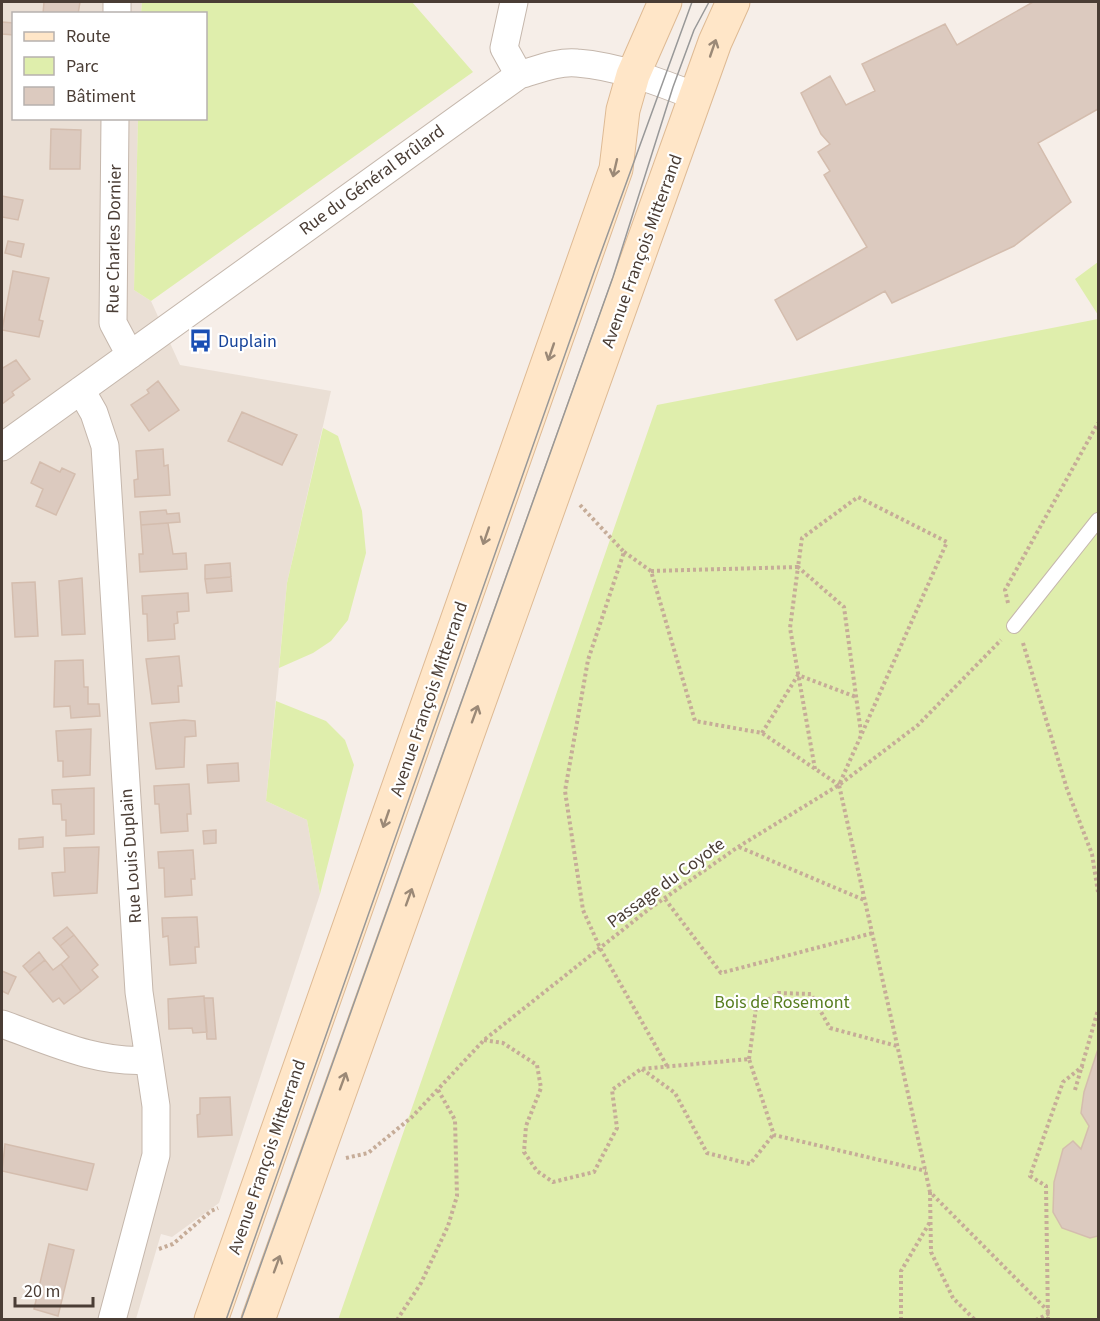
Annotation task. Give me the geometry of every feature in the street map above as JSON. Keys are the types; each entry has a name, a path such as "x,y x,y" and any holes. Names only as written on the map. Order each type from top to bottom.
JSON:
{"main road":[{"path":"633,75 665,2"},
{"path":"697,97 715,42 733,2"},
{"name":"Avenue François Mitterrand","path":"210,1320 616,169 623,110 633,75"},
{"name":"Avenue François Mitterrand","path":"258,1320 697,97"}],"street":[{"path":"514,2 504,48 519,75"},
{"name":"Rue du Général Brûlard","path":"2,447 519,75 548,66 576,63 633,75 697,97"},
{"name":"Rue Charles Dornier","path":"115,120 113,323 130,354"},
{"name":"Rue Louis Duplain","path":"81,390 94,413 105,446 140,992 156,1106 156,1155 112,1320"},
{"path":"2,1024 100,1059 128,1062 149,1060"}],"lane":[{"path":"1014,626 1098,520"}],"path":[{"path":"1098,423 1005,590 1014,626 1025,647 1067,789 1092,854 1098,892"},
{"path":"815,769 790,628 802,538 858,498 947,542 839,785 926,1171 930,1192 931,1252 953,1298 975,1320"},
{"path":"577,502 624,552 651,571 798,567 844,607 861,735"},
{"path":"624,552 588,660 565,791 583,910 600,948 667,1066"},
{"path":"651,571 695,721 762,734 839,785"},
{"name":"Passage du Coyote","path":"336,1159 368,1153 412,1116 484,1040 600,948 738,847 839,785 918,725 1014,626"},
{"path":"762,734 798,675"},
{"path":"798,675 856,697"},
{"path":"738,847 865,900"},
{"path":"665,899 721,973 873,933"},
{"path":"774,1135 749,1059 756,1008 778,993 811,994 830,1028 897,1046"},
{"path":"1075,1090 1098,1010"},
{"path":"484,1040 503,1043 537,1065 541,1088 526,1126 524,1152 537,1171 553,1182 594,1172 616,1128 612,1090 641,1068 749,1059"},
{"path":"1048,1320 1050,1313 1047,1186 1030,1176 1063,1082 1083,1066"},
{"path":"641,1068 675,1093 707,1153 750,1164 774,1135"},
{"path":"397,1320 421,1283 448,1226 457,1196 455,1120 437,1088"},
{"path":"774,1135 926,1171"},
{"path":"930,1192 1050,1313"},
{"path":"132,1248 154,1250 173,1244 211,1211 218,1208 215,1218"},
{"path":"901,1320 901,1271 931,1221"},
{"path":"1036,1320 1050,1313"}],"shaded area":[{"path":"2,2 142,2 141,12 12,12 12,120 138,120 134,290 151,301 180,365 331,391 287,583 266,801 307,820 320,894 219,1203 172,1237 161,1234 136,1319 2,1320"}],"green space":[{"path":"142,2 412,2 473,72 151,301 134,290 138,120 207,120 207,12 141,12"},
{"path":"1098,262 1098,315 1075,279"},
{"name":"Bois de Rosemont","path":"1098,319 1098,1319 338,1320 657,405"},
{"path":"323,428 338,436 362,511 366,553 348,620 331,641 313,653 279,668 287,583"},
{"path":"276,701 326,721 345,740 354,765 320,894 307,820 266,801"}],"building":[{"path":"44,2 80,2 78,12 43,12"},
{"path":"1033,2 1098,2 1098,109 1038,143 1071,202 1014,246 892,303 885,291 797,340 775,300 867,247 824,175 830,171 818,152 830,144 821,134 801,93 830,76 846,105 875,91 862,64 945,24 957,45"},
{"path":"2,22 12,23 12,35 2,34"},
{"path":"51,129 81,130 80,169 50,169"},
{"path":"2,196 23,200 18,220 2,217"},
{"path":"8,241 24,244 21,257 5,253"},
{"path":"13,271 49,278 39,320 43,321 39,337 2,330"},
{"path":"16,360 30,379 12,392 14,395 2,404 2,366 3,368"},
{"path":"158,381 179,410 149,431 131,405 149,393 147,390"},
{"path":"242,412 297,435 282,465 228,441"},
{"path":"163,449 164,466 168,465 170,495 135,497 134,480 138,479 136,451"},
{"path":"40,462 60,472 62,468 75,474 56,515 36,506 43,489 31,483"},
{"path":"166,510 167,514 179,513 180,522 141,525 140,512"},
{"path":"168,523 173,554 186,553 187,569 140,572 139,554 143,554 141,525"},
{"path":"230,563 231,577 205,579 205,565"},
{"path":"231,577 232,591 207,593 205,579"},
{"path":"82,578 85,634 62,635 59,581"},
{"path":"35,582 38,636 15,637 12,583"},
{"path":"188,593 189,611 177,612 178,623 174,624 175,639 148,641 147,614 143,614 142,596"},
{"path":"179,656 182,686 178,686 179,702 152,704 146,659"},
{"path":"83,660 84,687 88,687 88,704 99,704 100,716 71,718 70,706 54,707 55,661"},
{"path":"195,721 196,736 185,737 184,767 156,769 150,723"},
{"path":"91,729 90,775 63,777 63,761 58,761 56,731"},
{"path":"238,763 239,781 208,783 207,765"},
{"path":"189,784 191,814 187,814 188,831 161,833 159,804 155,804 154,786"},
{"path":"94,788 94,834 66,836 66,820 62,820 61,804 53,804 52,790"},
{"path":"216,830 216,843 204,844 203,831"},
{"path":"43,837 43,847 19,849 19,839"},
{"path":"99,847 97,893 54,896 52,873 65,872 64,848"},
{"path":"193,850 195,879 191,879 192,895 165,897 164,868 159,868 158,852"},
{"path":"197,917 199,947 195,947 196,963 170,965 168,936 163,937 162,918"},
{"path":"67,927 74,935 60,946 53,938"},
{"path":"74,935 98,965 92,970 98,977 81,991 61,964 69,957 60,946"},
{"path":"39,952 45,960 29,973 23,966"},
{"path":"45,960 53,970 61,964 81,991 64,1004 59,998 53,1002 29,973"},
{"path":"2,971 16,977 8,994 2,991"},
{"path":"204,996 207,1032 193,1033 192,1028 169,1029 168,999"},
{"path":"204,998 213,998 216,1039 207,1039"},
{"path":"1098,1049 1098,1236 1090,1238 1062,1228 1053,1212 1054,1182 1063,1149 1073,1141 1081,1149 1089,1126 1081,1113 1084,1092"},
{"path":"230,1097 232,1135 198,1137 197,1115 200,1114 200,1098"},
{"path":"5,1144 94,1164 87,1190 2,1171"},
{"path":"49,1244 74,1250 58,1316 34,1309"}],"tram line":[{"path":"226,1320 595,269 692,2"},
{"path":"241,1320 613,277 673,87 694,30 709,2"}],"place":[{"name":"Duplain","path":"200,341"}]}
